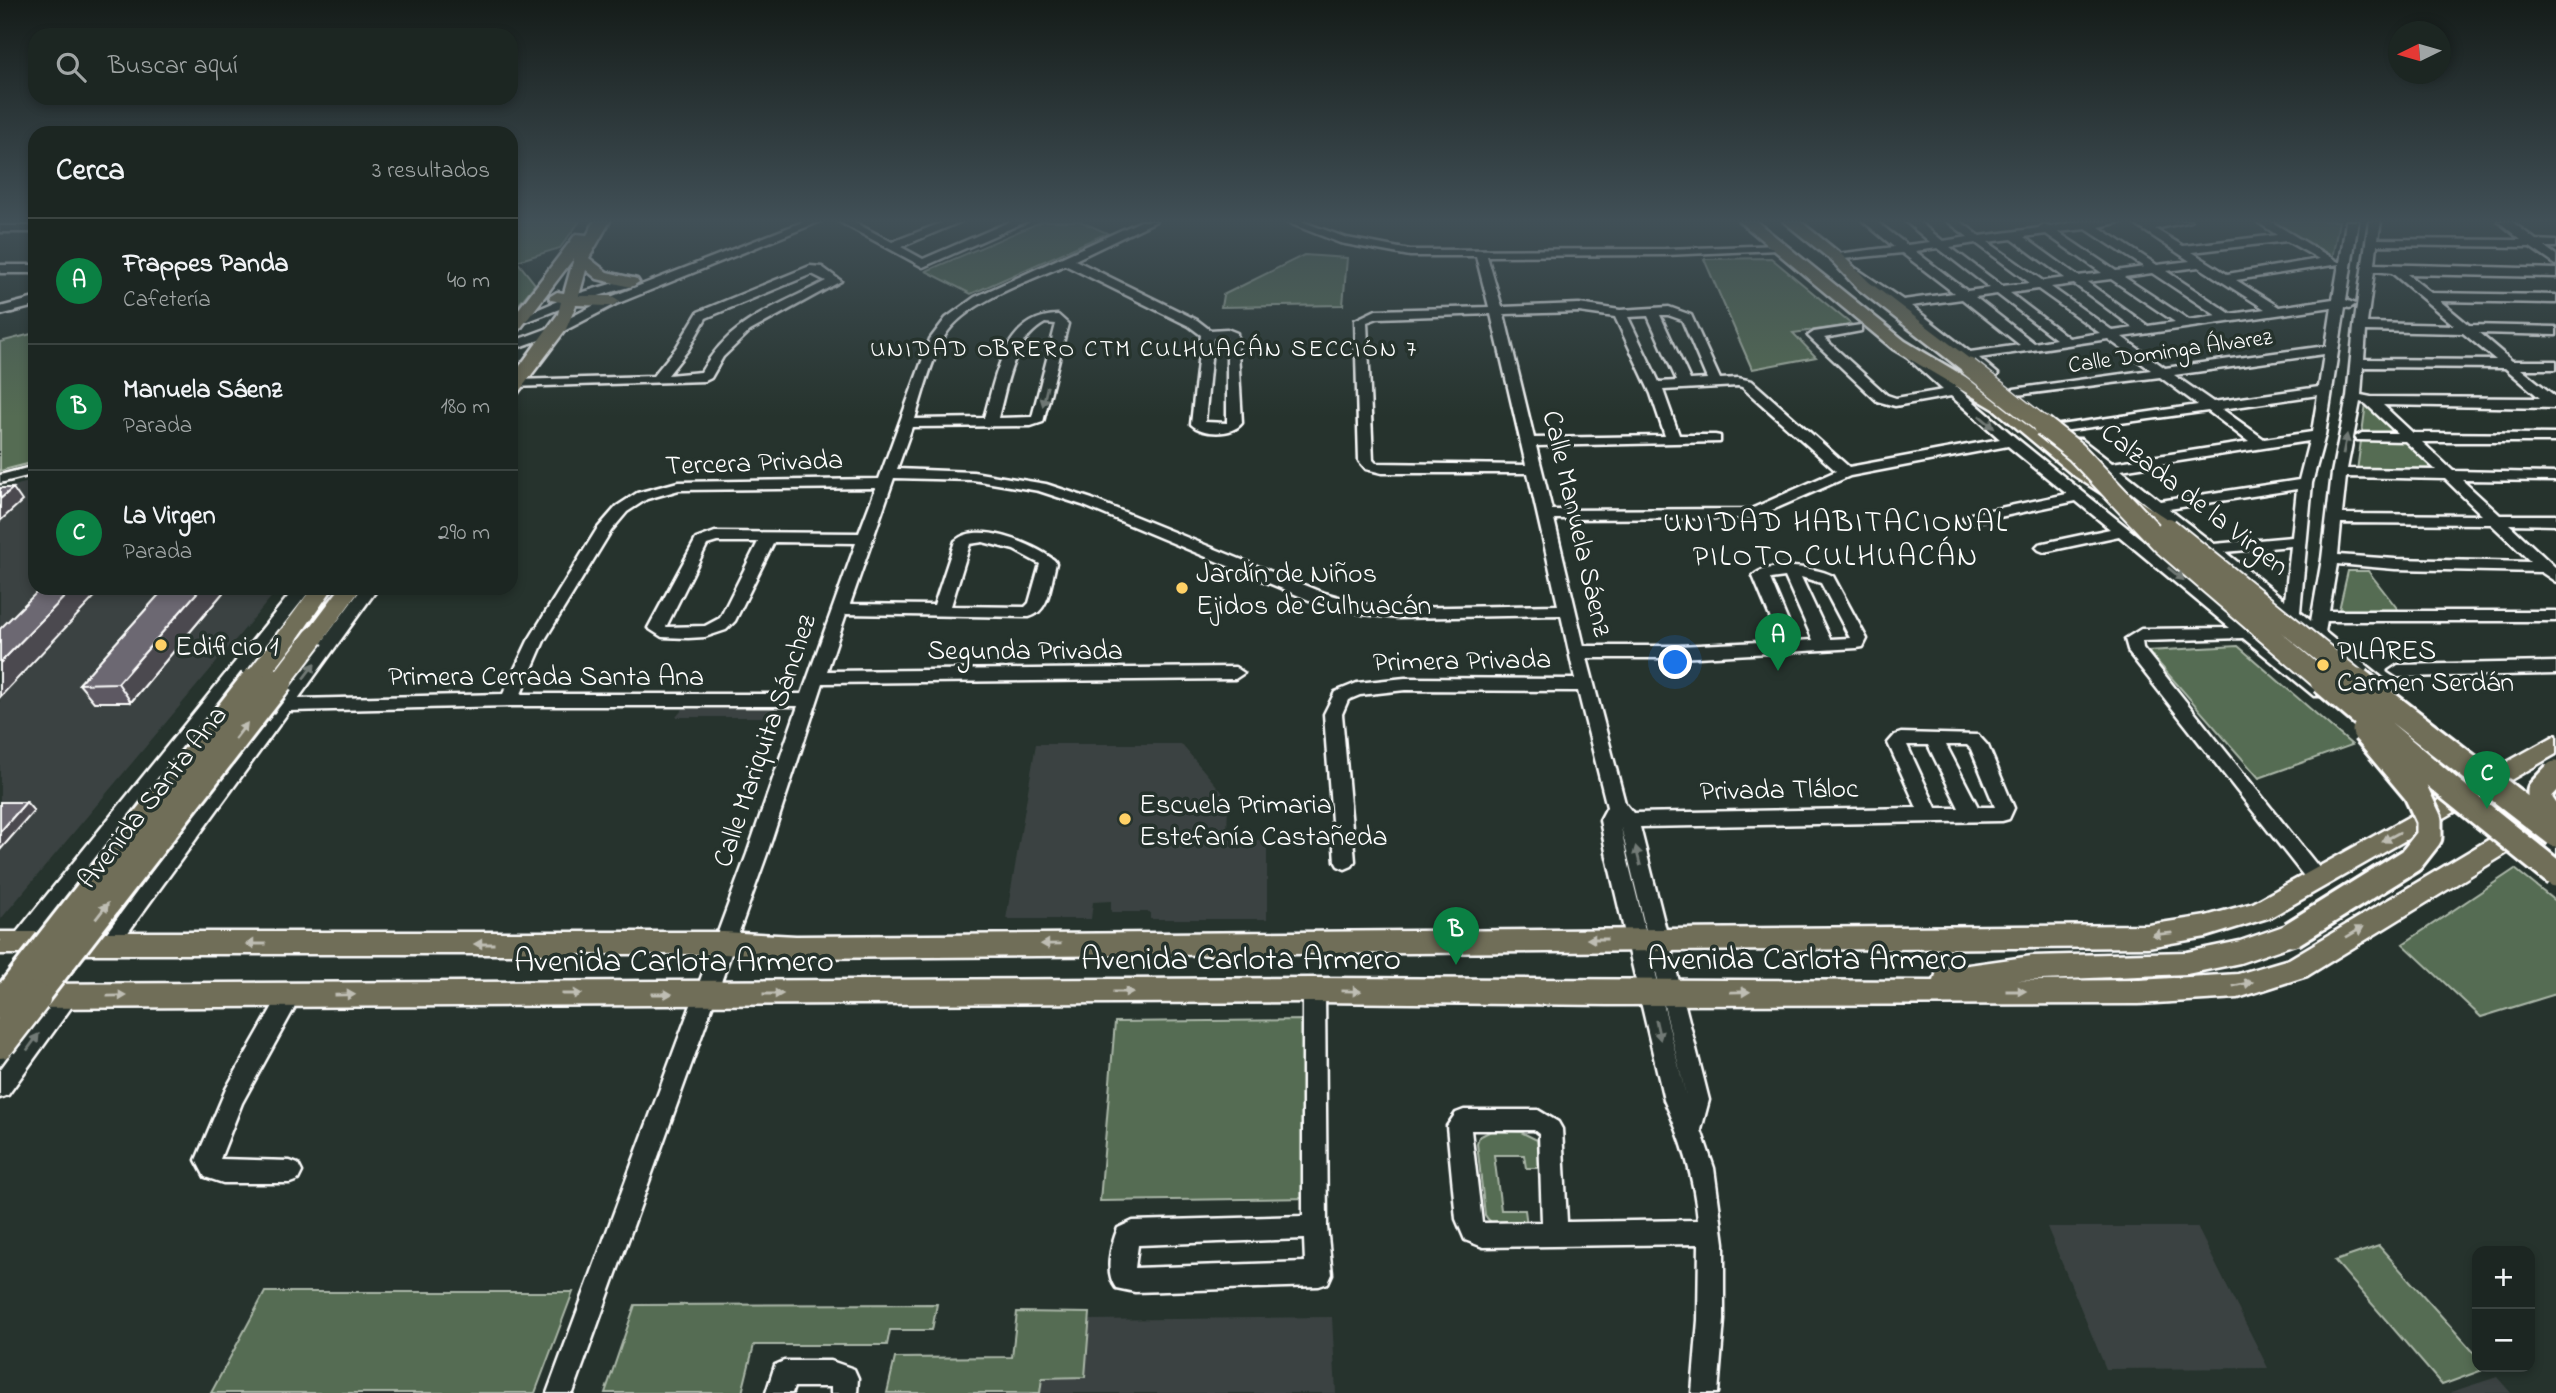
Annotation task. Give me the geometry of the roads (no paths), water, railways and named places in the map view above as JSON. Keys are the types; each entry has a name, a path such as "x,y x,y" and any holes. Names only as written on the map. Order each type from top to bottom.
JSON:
{"main road":[{"path":"518,321 546,286"},
{"path":"548,286 547,289 555,296 571,300 612,301"},
{"path":"518,381 558,329 574,286"},
{"name":"Calzada de la Virgen","path":"1826,286 1899,345 2000,405 2080,471 2168,528 2340,667 2556,834"},
{"name":"Calzada de la Virgen","path":"1864,286 1969,362 2076,452 2163,544 2326,688 2556,874"},
{"name":"Avenida Santa Ana","path":"0,1003 318,595"},
{"name":"Avenida Santa Ana","path":"0,1042 346,595"},
{"path":"1857,991 2032,967 2150,966 2240,952 2292,934 2411,860 2425,845 2430,833 2427,814 2417,794 2326,688"},
{"name":"Avenida Carlota Armero","path":"10,943 724,943 796,947 2148,936 2193,931 2228,923 2262,910 2556,743"},
{"path":"2556,774 2540,791 2540,802 2556,825"},
{"name":"Avenida Carlota Armero","path":"0,996 705,995 1314,990 1661,993 2128,992 2238,986 2297,968 2556,811"}],"street":[{"path":"518,324 571,300 618,286"},
{"path":"518,343 558,329 648,286"},
{"path":"657,379 674,362 690,335 692,323 702,315 772,286"},
{"path":"518,387 700,378 706,375 713,360 737,332 758,318 826,286"},
{"name":"Calle Mariquita Sánchez","path":"560,1393 765,831 839,609 888,478 931,351 944,327 979,300 1009,286"},
{"path":"1118,286 1193,323 1207,334 1227,333 1233,336 1235,423 1231,427 1203,428 1198,424 1207,334"},
{"name":"Calle Manuela Sáenz","path":"1491,286 1577,652 1649,940 1686,1100 1712,1232 1705,1393"},
{"name":"Calzada de la Virgen","path":"1874,286 2292,612 2318,624 2365,672 2497,778"},
{"path":"1952,286 2031,347"},
{"path":"1995,286 2067,342"},
{"path":"1900,304 2032,286"},
{"path":"2041,286 2262,444"},
{"path":"2083,286 2145,330"},
{"path":"2129,286 2186,324"},
{"path":"2181,286 2228,318"},
{"path":"2238,286 2277,311"},
{"path":"2284,662 2305,484 2318,435 2341,286"},
{"path":"2366,286 2354,397 2339,473 2330,559 2318,624 2556,615"},
{"path":"2414,286 2555,403"},
{"path":"2427,297 2556,299"},
{"path":"1969,362 2031,347 2339,302 2363,308"},
{"path":"0,312 28,304"},
{"path":"1535,469 1371,466 1366,461 1361,320 1376,314 1497,310 1580,308 1620,314 1669,311 1687,318 1715,383"},
{"path":"1652,312 1685,384"},
{"path":"1620,314 1654,386 1672,440"},
{"path":"905,424 990,422 1038,419 1062,324 1058,319 1034,322 1014,346 990,422"},
{"path":"2360,327 2556,331"},
{"path":"1857,328 1816,334 1814,337 1888,401 1952,392"},
{"name":"Calzada de la Virgen","path":"1899,345 2011,441 2284,662 2326,688 2358,720 2431,761 2472,791"},
{"name":"Calle Dominga Álvarez","path":"2014,393 2332,349"},
{"path":"2356,363 2556,365"},
{"path":"1654,386 1746,384 1846,472"},
{"path":"2060,429 2325,390"},
{"path":"2354,397 2371,401 2555,403"},
{"path":"2371,401 2551,572"},
{"path":"2109,468 2318,435"},
{"path":"2362,437 2556,438"},
{"path":"1528,442 1715,439"},
{"path":"1546,514 1754,513 1846,472 2011,441"},
{"path":"0,479 28,472"},
{"path":"2339,473 2556,477"},
{"name":"Tercera Privada","path":"510,700 518,676 536,641 605,529 622,509 642,496 678,486 864,483 888,478 973,476 1041,487 1087,502 1315,596 1363,608 1398,613 1567,610"},
{"path":"2157,506 2305,484"},
{"path":"1971,518 2080,496"},
{"path":"2335,518 2556,520"},
{"path":"2043,547 2123,531"},
{"path":"768,538 727,621 718,629 706,632 662,632 656,628 701,542 715,537 866,538"},
{"path":"839,609 1029,612 1037,605 1048,563 1042,557 999,540 970,537 963,541 941,610"},
{"path":"2212,549 2297,541"},
{"path":"2330,559 2551,572"},
{"path":"1791,573 1824,645"},
{"path":"1577,652 1679,652 1857,643 1859,639 1827,580 1812,573 1761,576 1790,646"},
{"name":"Avenida Santa Ana","path":"10,943 121,818 298,595"},
{"name":"Avenida Santa Ana","path":"108,943 365,595"},
{"path":"2249,633 2141,634 2133,639 2135,649 2317,879"},
{"path":"2398,671 2556,668"},
{"path":"2326,688 2346,704 2373,704 2378,698 2365,672"},
{"name":"Segunda Privada","path":"816,677 1235,673"},
{"name":"Primera Privada","path":"1345,861 1333,714 1341,696 1357,689 1405,684 1585,685"},
{"name":"Primera Cerrada Santa Ana","path":"284,705 510,700 809,700"},
{"name":"Privada Tláloc","path":"1619,815 2001,814 2005,808 1979,746 1964,738 1901,739 1897,743 1929,813"},
{"path":"1934,739 1972,814"},
{"path":"121,818 117,825 118,837 136,846 168,840 188,830 203,817"},
{"path":"2513,837 2556,856"},
{"path":"2513,837 2556,888"},
{"path":"1314,990 1315,1227 1320,1274 1135,1280 1125,1279 1121,1274 1127,1236 1133,1233 1315,1227"},
{"path":"0,1087 66,996"},
{"path":"290,996 231,1100 208,1160 214,1169 223,1172 290,1172"},
{"path":"0,1052 8,1066 7,1075 0,1087"},
{"path":"1555,1235 1550,1129 1538,1120 1464,1120 1459,1126 1468,1219 1474,1232 1483,1235 1555,1235 1712,1232"},
{"path":"779,1393 784,1374 831,1374 845,1378 845,1393"}],"place":[{"name":"Jardín de Niños Ejidos de Culhuacán","path":"1182,588"},
{"name":"Edificio 1","path":"161,645"},
{"name":"PILARES Carmen Serdán","path":"2323,665"},
{"name":"Frappes Panda","path":"1778,671"},
{"name":"La Virgen","path":"2487,809"},
{"name":"Escuela Primaria Estefanía Castañeda","path":"1125,819"},
{"name":"Manuela Sáenz","path":"1456,965"}],"district":[{"name":"UNIDAD OBRERO CTM CULHUACÁN SECCIÓN 7","path":"1144,348"},
{"name":"UNIDAD HABITACIONAL PILOTO CULHUACÁN","path":"1836,538"}]}
